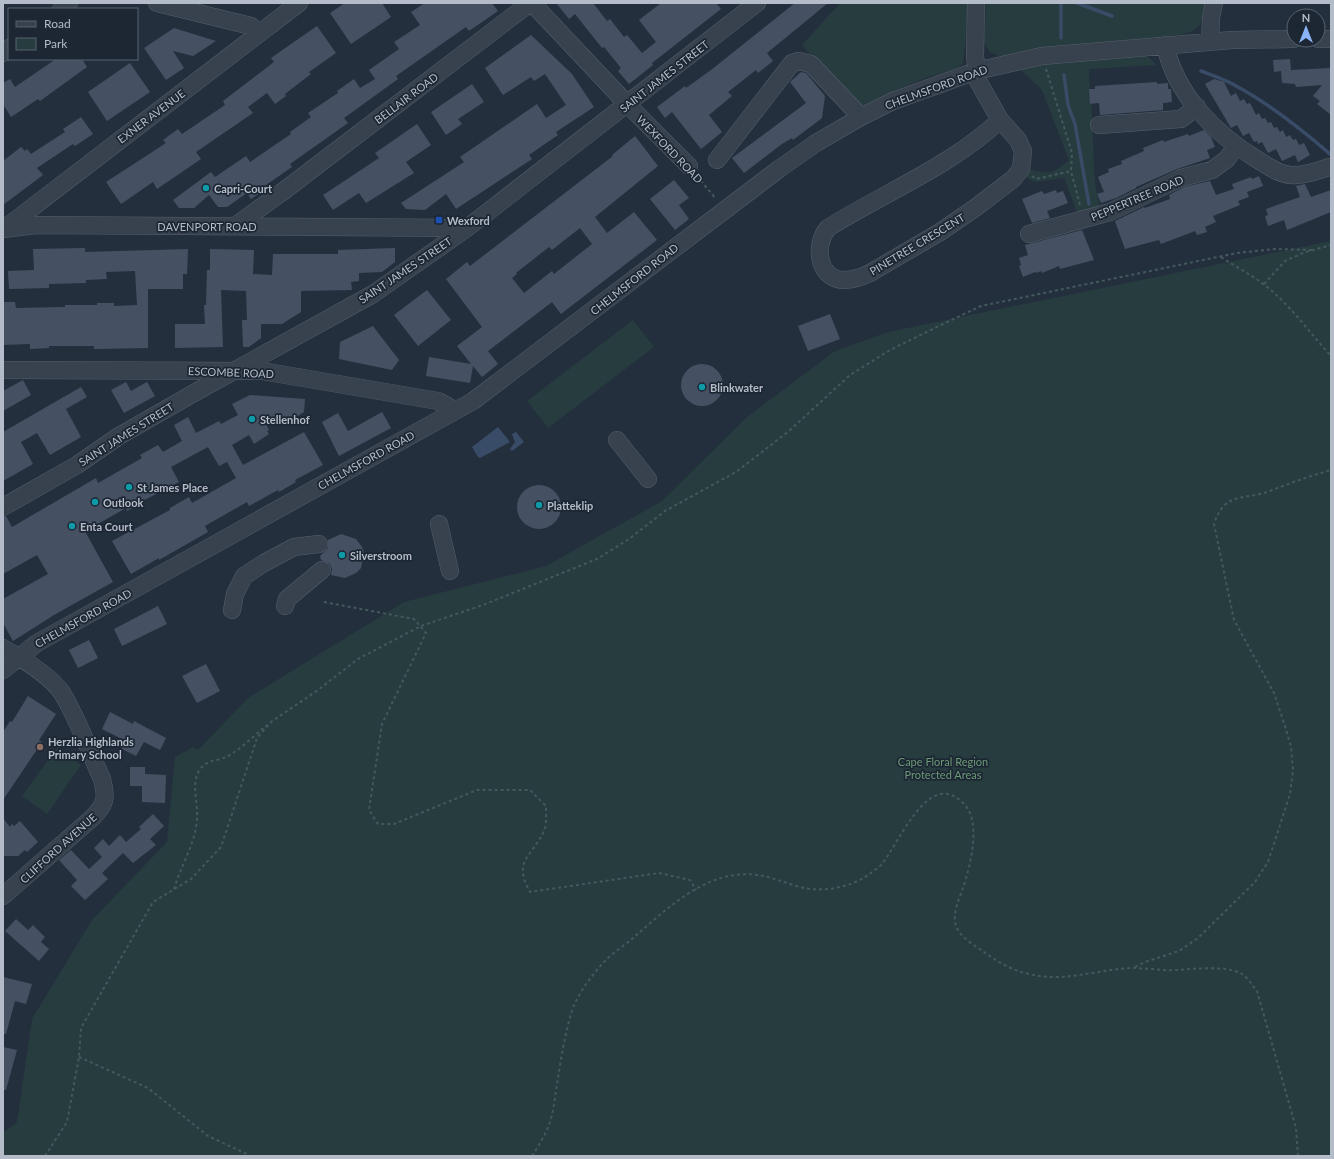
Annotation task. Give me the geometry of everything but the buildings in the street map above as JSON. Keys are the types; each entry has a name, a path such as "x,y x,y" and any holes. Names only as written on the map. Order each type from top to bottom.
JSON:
{"street":[{"path":"157,3 251,26 258,34"},
{"name":"EXNER AVENUE","path":"3,229 299,3"},
{"name":"WEXFORD ROAD","path":"531,3 628,105 689,166"},
{"name":"BELLAIR ROAD","path":"235,226 281,194 531,3"},
{"name":"SAINT JAMES STREET","path":"3,507 77,465 118,436 373,294 467,228 628,105 757,3"},
{"path":"976,3 976,71 980,87 1000,120 1018,140 1023,151 1021,169"},
{"path":"1210,42 1211,18 1214,3"},
{"name":"CHELMSFORD ROAD","path":"3,670 18,656 44,639 473,401 724,209 816,143 860,117 893,101 976,71 1042,56 1165,45 1286,39"},
{"path":"1165,45 1172,69 1197,107 1220,133 1236,146 1281,173 1303,175 1329,167"},
{"path":"717,160 792,63 799,61 811,64 860,117"},
{"path":"1100,125 1181,119 1197,107"},
{"name":"PINETREE CRESCENT","path":"1000,120 985,134 946,162 828,228 820,240 819,249 821,262 835,278 842,280 862,277 934,236 975,208 1013,179 1021,169"},
{"name":"PEPPERTREE ROAD","path":"1029,234 1110,212 1181,178 1212,170 1227,159 1236,146"},
{"path":"279,226 273,209 281,194"},
{"name":"DAVENPORT ROAD","path":"3,229 36,225 467,228"},
{"path":"412,227 428,236 435,251"},
{"name":"ESCOMBE ROAD","path":"3,370 262,371 438,401 449,407 452,413"},
{"path":"617,440 648,479"},
{"path":"439,524 450,571"},
{"path":"232,610 235,594 244,576 294,547 319,544"},
{"path":"285,606 287,599 322,570"},
{"path":"3,648 18,656"},
{"name":"CLIFFORD AVENUE","path":"3,896 92,818 101,808 106,793 102,779 61,692 18,656"}],"path":[{"path":"1042,56 1072,153 1070,171 1084,220"},
{"name":"WEXFORD ROAD","path":"689,166 724,209"},
{"path":"1021,169 1036,179 1070,171"},
{"path":"1264,284 1285,260 1331,245"},
{"path":"174,889 195,830 197,816 195,789 196,777 201,768 211,761 228,756 271,722 318,690 358,659 421,626 483,605 598,559 629,539 665,511 736,472 789,431 850,375 890,350 981,306 1046,291 1221,256 1274,249 1312,250"},
{"path":"1221,256 1264,284 1299,318 1331,356"},
{"path":"1134,968 1145,962 1179,951 1198,938 1256,882 1268,862 1290,794 1293,770 1289,740 1274,693 1234,620 1214,524 1217,513 1225,504 1241,496 1269,492 1289,483 1331,470"},
{"path":"324,602 414,618 426,633 382,724 369,810 378,824 394,824 477,790 530,790 546,806 545,830 523,863 523,880 530,892 659,873 690,880 696,890"},
{"path":"45,1156 67,1122 79,1057 81,1028 153,902 191,879 221,846 257,738 271,722"},
{"path":"532,1156 543,1138 550,1120 564,1044 574,1006 584,987 605,961 656,918 696,890 714,880 732,875 748,873 765,875 808,888 830,889 863,879 881,864 920,807 931,797 944,794 954,796 970,811 973,843 970,865 956,905 956,926 966,939 996,961 1016,970 1036,976 1061,976 1134,968 1163,971 1215,969 1241,974 1250,982 1257,991 1296,1128 1298,1156"},
{"path":"79,1057 148,1088 208,1136 251,1156"}],"green space":[{"path":"840,3 969,3 963,64 955,69 908,85 858,109 802,45"},
{"path":"986,3 1208,3 1200,25 1193,31 1180,35 1035,49 1001,57 990,52 984,43"},
{"path":"1146,55 1157,65 1090,69 1094,173 1100,206 1077,213 1064,178 1035,182 1024,176 1027,169 1040,172 1050,172 1054,171 1069,160 1042,90 1019,68 1051,61"},
{"name":"Cape Floral Region Protected Areas","path":"1331,241 1331,1156 3,1156 3,1133 17,1122 32,1019 92,920 167,842 175,757 193,747 198,750 248,698 404,602 546,566 662,501 747,417 835,351 888,332"},
{"path":"633,320 654,347 548,428 527,401"},
{"path":"57,748 81,765 47,814 22,796"}],"water":[{"path":"498,427 510,442 480,458 478,457 472,447"},
{"path":"516,432 524,442 512,451 510,449 515,442 512,434"}],"waterway":[{"path":"1061,3 1061,38"},
{"path":"1077,3 1112,16"},
{"path":"1201,71 1229,82 1250,94 1297,127 1330,154"},
{"path":"1064,75 1068,105 1075,124 1089,204"}],"place":[{"name":"Capri-Court","path":"206,188"},
{"name":"Wexford","path":"439,220"},
{"name":"Blinkwater","path":"702,387"},
{"name":"Stellenhof","path":"252,419"},
{"name":"St James Place","path":"129,487"},
{"name":"Outlook","path":"95,502"},
{"name":"Platteklip","path":"539,505"},
{"name":"Enta Court","path":"72,526"},
{"name":"Silverstroom","path":"342,555"},
{"name":"Herzlia Highlands Primary School","path":"40,747"}]}
